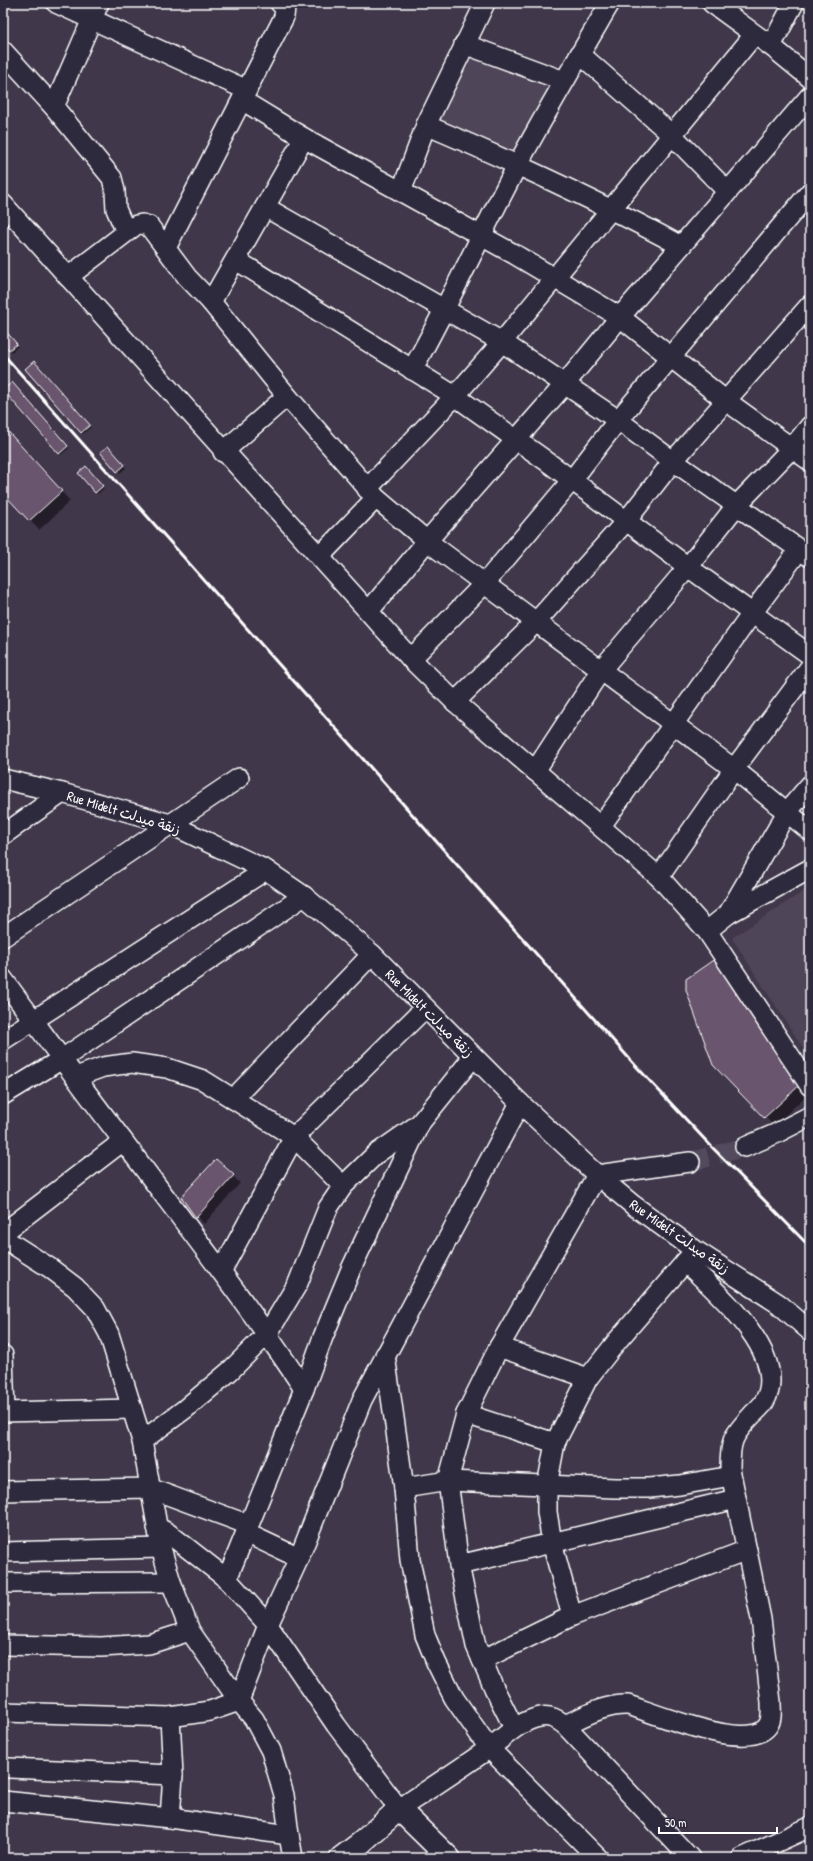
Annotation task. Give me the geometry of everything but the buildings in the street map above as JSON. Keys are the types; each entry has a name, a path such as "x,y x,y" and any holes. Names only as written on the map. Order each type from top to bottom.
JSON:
{"street":[{"path":"56,3 96,11 244,95 304,138 482,236 620,317 725,400 810,461"},
{"path":"166,248 284,17 285,7 280,3"},
{"path":"401,192 426,125 485,3"},
{"path":"412,370 446,309 518,164 564,81 610,3"},
{"path":"712,3 771,46 810,78"},
{"path":"771,46 794,3"},
{"path":"54,107 96,11"},
{"path":"320,556 372,493 502,342 754,35"},
{"path":"464,44 564,81"},
{"path":"3,51 54,107 112,178 115,191 115,203 126,232"},
{"path":"580,54 672,136 727,191"},
{"path":"369,611 427,542 566,384 620,317 810,96"},
{"path":"426,125 518,164 611,208 681,246"},
{"path":"211,302 304,138"},
{"path":"411,659 485,583 572,480 618,420 672,358 810,192"},
{"path":"3,204 411,659 455,702 660,877 707,931 810,1086"},
{"path":"265,207 502,342 618,420 673,461 805,554 752,612 601,826"},
{"path":"68,277 136,225 142,224 148,226 187,277 211,302 287,396 372,493 427,542 485,583 734,769 810,831"},
{"path":"236,260 455,396 627,520 688,567 810,655"},
{"path":"455,702 536,622 627,520 673,461 725,400 810,305"},
{"path":"224,452 287,396"},
{"path":"535,771 600,670 688,567 736,506 792,448 810,426"},
{"path":"660,877 734,769 810,667"},
{"path":"3,937 239,778"},
{"name":"Rue Midelt زنقة ميدلت","path":"3,779 62,793 170,824 266,870 304,896 372,954 473,1057 520,1102 597,1175 638,1209 690,1256 779,1304 810,1331"},
{"path":"728,914 787,812 810,785"},
{"path":"3,835 62,793"},
{"path":"707,931 728,914 810,869"},
{"path":"3,1040 266,870"},
{"path":"3,1095 62,1059 304,896"},
{"path":"233,1099 372,954"},
{"path":"3,979 123,1141 222,1270 268,1333 304,1389"},
{"path":"222,1270 294,1137 425,1008"},
{"path":"227,1579 351,1269 420,1123 473,1057"},
{"path":"76,1077 103,1067 132,1063 167,1068 203,1080 294,1137 343,1186"},
{"path":"239,1701 268,1625 299,1558 354,1417 385,1355 520,1102"},
{"path":"745,1147 810,1116"},
{"path":"142,1441 230,1371 268,1333 298,1283 328,1208 343,1186 376,1154 420,1123"},
{"path":"3,1233 123,1141"},
{"path":"514,1728 482,1660 470,1621 459,1565 448,1481 466,1414 500,1347 597,1175 690,1162"},
{"path":"3,1238 50,1268 75,1287 95,1308 109,1334 142,1441 149,1488 161,1548 171,1582 190,1631 262,1732 275,1761 284,1795 288,1835 293,1858"},
{"path":"565,1725 605,1708 618,1705 628,1705 691,1727 740,1736 752,1735 766,1728 772,1714 761,1619 731,1476 730,1447 739,1429 764,1403 768,1395 770,1379 763,1353 750,1328 690,1256 618,1340 588,1378 555,1443 547,1486 547,1512 552,1543 572,1616"},
{"path":"500,1347 588,1378"},
{"path":"3,1355 4,1412 132,1409"},
{"path":"385,1355 404,1488 410,1560 425,1635 436,1662 451,1693 489,1748 598,1858"},
{"path":"466,1414 555,1443"},
{"path":"404,1488 448,1481 547,1486 649,1488 680,1486 731,1476"},
{"path":"3,1491 149,1488 248,1529 299,1558"},
{"path":"459,1565 736,1499"},
{"path":"157,1527 168,1533 227,1579 268,1625 336,1726 399,1809 449,1858"},
{"path":"3,1552 161,1548"},
{"path":"482,1660 572,1616 747,1550"},
{"path":"3,1583 171,1582"},
{"path":"3,1645 100,1647 149,1644 190,1631"},
{"path":"3,1712 170,1716 210,1711 239,1701"},
{"path":"170,1716 173,1775 170,1818"},
{"path":"340,1858 362,1842 399,1809 489,1748 514,1728 540,1716 550,1716 565,1725 690,1858"},
{"path":"9,1768 173,1775"},
{"path":"3,1802 170,1818 288,1835"},
{"path":"742,1858 810,1827"}],"shaded area":[{"path":"457,46 555,74 517,156 426,114"},
{"path":"810,887 810,1059 732,938"}],"tunnel":[{"path":"690,1162 745,1147"}],"railway":[{"path":"3,354 635,1065 709,1144 810,1247"}]}
